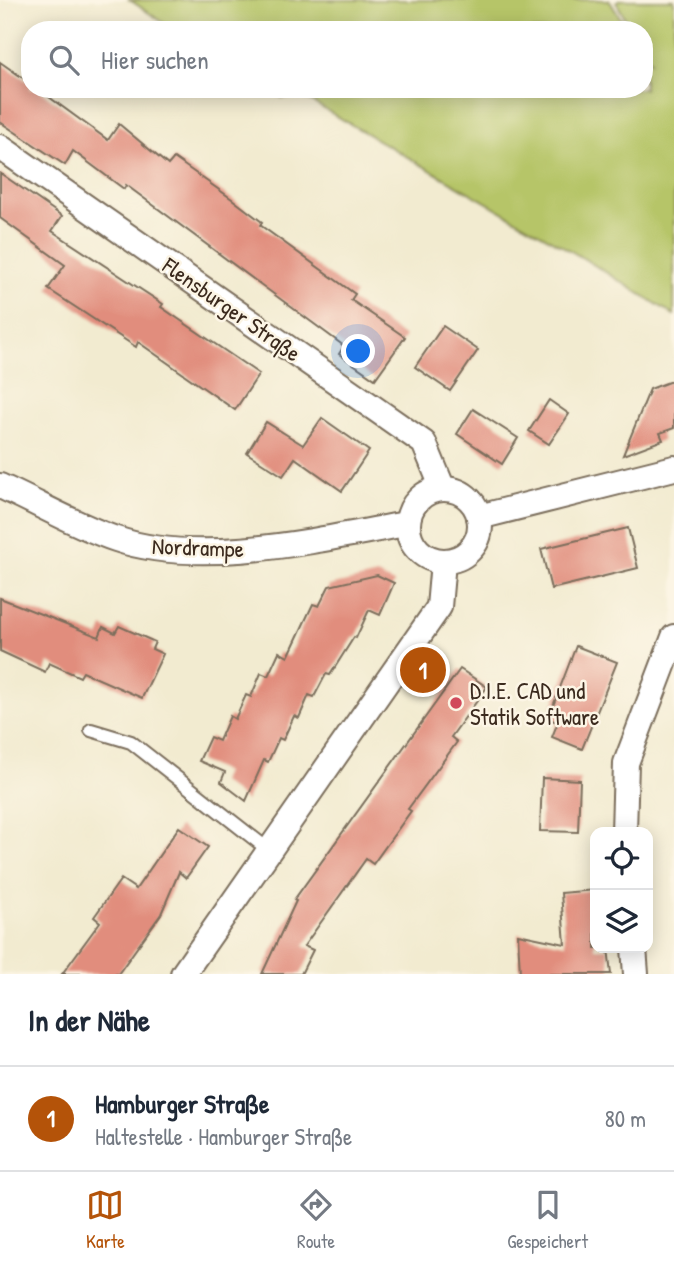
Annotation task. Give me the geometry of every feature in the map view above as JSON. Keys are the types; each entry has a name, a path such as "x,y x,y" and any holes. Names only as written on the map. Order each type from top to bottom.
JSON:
{"street":[{"name":"Flensburger Straße","path":"0,147 424,443 433,458 443,489"},
{"path":"479,517 674,468"},
{"name":"Nordrampe","path":"0,486 117,540 176,549 218,551 287,546 406,524"},
{"path":"443,489 465,495 479,517 479,533 472,548 460,559 443,562 427,559 421,553 411,540 406,524 419,499 443,489"},
{"path":"183,974 439,607 443,562"},
{"path":"624,827 626,763 674,639"},
{"path":"634,953 636,974"}],"lane":[{"path":"91,730 131,742 270,851"}],"green space":[{"path":"130,0 609,0 622,21 161,21"},
{"path":"674,0 674,315 583,258 305,98 653,98 653,21 627,21 616,2"}],"building":[{"path":"0,62 21,77 21,98 50,98 108,140 119,124 168,165 174,158 355,294 351,300 405,337 375,379 339,354 344,346 126,185 124,189 73,151 65,165 0,122"},
{"path":"0,173 62,216 52,231 163,304 161,307 259,374 235,410 138,342 136,347 48,289 65,265 0,218"},
{"path":"443,326 478,350 450,391 415,367"},
{"path":"674,380 674,428 660,433 663,440 623,455 650,389"},
{"path":"549,400 569,414 549,444 529,431"},
{"path":"473,409 518,438 502,464 457,434"},
{"path":"322,418 369,451 342,491 295,458 283,476 247,453 266,422 303,445"},
{"path":"628,528 638,568 551,589 541,549"},
{"path":"377,575 394,583 380,615 369,610 356,638 354,637 330,675 326,674 314,697 309,695 299,718 294,716 283,740 279,738 268,762 264,760 246,801 221,782 225,772 199,761 210,737 219,741 230,716 235,719 246,695 251,697 261,673 268,676 279,652 288,657 313,604 319,606 329,586"},
{"path":"0,598 99,637 103,627 115,633 119,626 155,642 152,649 163,654 142,698 83,672 80,677 49,663 45,672 0,651"},
{"path":"576,646 617,662 582,749 552,737 558,722 548,719"},
{"path":"460,669 487,687 451,737 457,742 408,809 411,811 373,864 366,859 304,946 313,950 301,974 262,974 296,901 294,900"},
{"path":"542,778 580,780 578,832 540,831"},
{"path":"179,827 208,847 186,878 179,872 161,914 118,974 62,974 100,922 94,917 121,879 136,889"},
{"path":"590,890 590,953 609,953 611,974 520,974 518,934 565,944 561,893"}],"place":[{"name":"Hamburger Straße","path":"423,670"},
{"name":"D.I.E. CAD und Statik Software","path":"456,703"}]}
